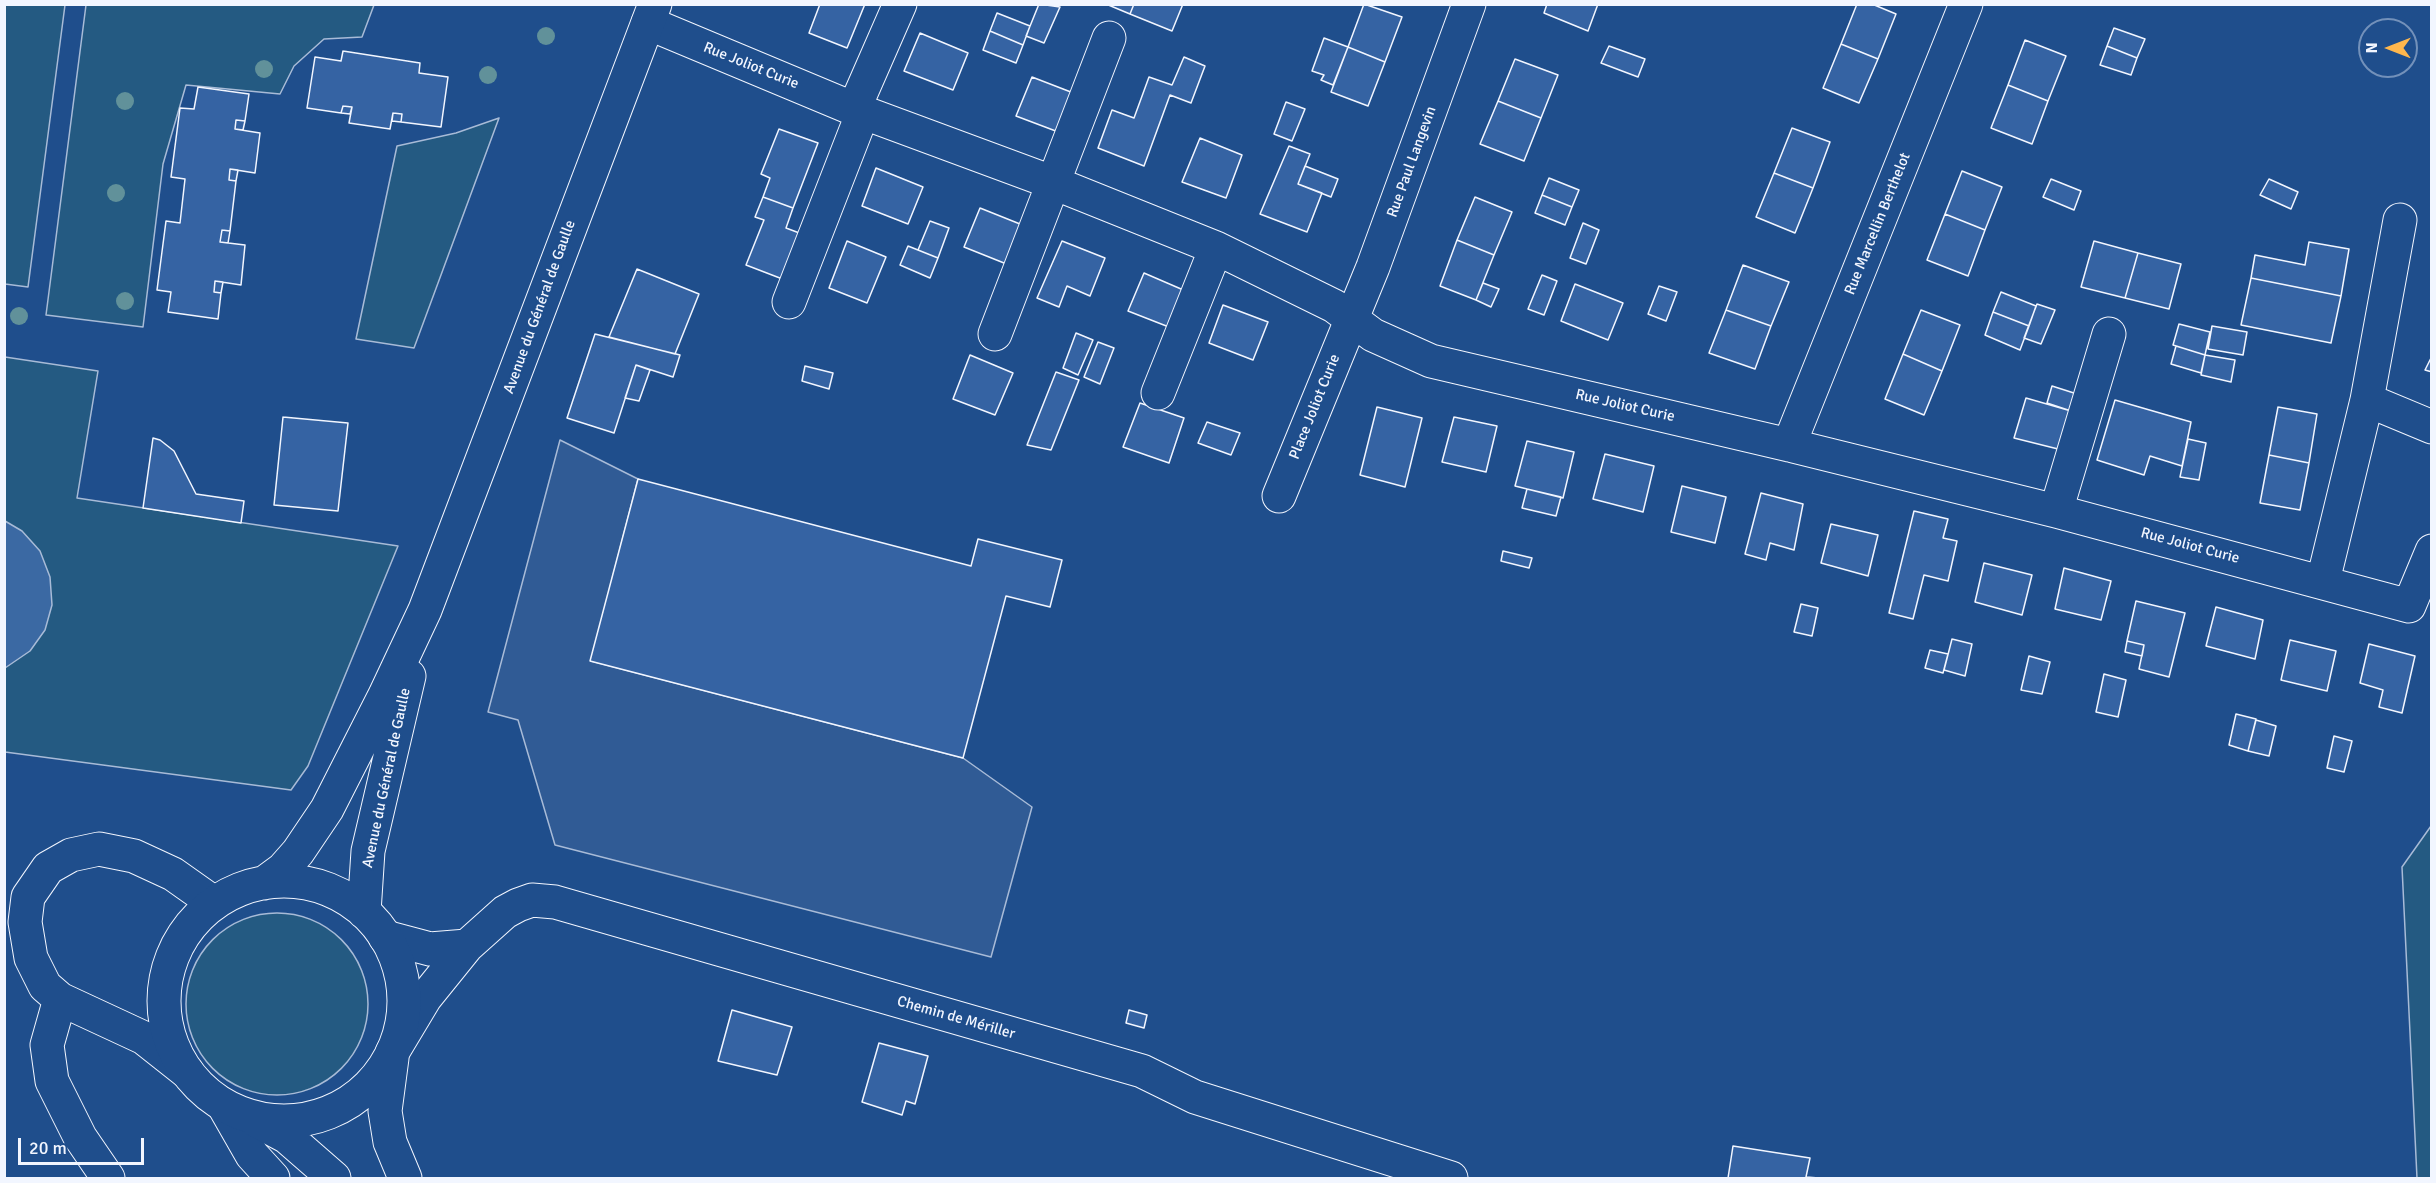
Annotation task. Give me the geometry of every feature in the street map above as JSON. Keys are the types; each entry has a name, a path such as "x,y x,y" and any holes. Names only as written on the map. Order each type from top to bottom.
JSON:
{"street":[{"path":"789,302 900,4"},
{"name":"Rue Paul Langevin","path":"1351,318 1373,267 1469,4"},
{"name":"Rue Marcellin Berthelot","path":"1790,444 1966,4"},
{"name":"Rue Joliot Curie","path":"651,14 859,110 1054,183 1216,248 1334,306 1373,335 1431,361 1790,444 2056,511 2409,606 2432,551"},
{"name":"Avenue du Général de Gaulle","path":"264,883 298,852 327,809 425,610 651,14"},
{"path":"995,334 1109,38"},
{"path":"2323,581 2367,400 2400,220"},
{"path":"1158,393 1216,248"},
{"name":"Place Joliot Curie","path":"1280,496 1351,318"},
{"path":"2056,511 2109,334"},
{"path":"2367,400 2432,427"},
{"name":"Avenue du Général de Gaulle","path":"364,912 368,851 425,610"},
{"path":"187,1072 144,1038 60,999 45,986 31,958 25,922 28,897 48,868 71,855 99,849 134,856 173,874 214,903"},
{"name":"Avenue du Général de Gaulle","path":"334,1179 287,1137 203,1091 187,1072 171,1044 164,1013 165,982 174,952 191,925 214,903 238,890 264,883 285,881 327,889 364,912 385,937 401,974 403,1015 392,1053 385,1111 390,1142 405,1179"},
{"name":"Chemin de Mériller","path":"392,1053 425,998 466,946 505,912 518,905 532,900 555,902 604,914 1142,1071 1195,1097 1451,1179"},
{"path":"385,937 430,949 466,946"},
{"path":"60,999 47,1045 52,1081 80,1137 108,1179"},
{"name":"Avenue du Général de Gaulle","path":"236,1111 276,1122 304,1120 332,1112 356,1098 377,1078 392,1053"},
{"path":"236,1111 252,1155 273,1179"}],"shaded area":[{"path":"5,4 65,5 28,287 5,284"},
{"path":"86,5 374,5 362,37 324,39 294,66 280,94 186,85 163,164 143,327 46,315"},
{"path":"499,118 414,348 356,339 397,146 456,133"},
{"path":"5,357 98,371 77,498 398,546 308,766 291,790 5,752"},
{"path":"560,440 638,479 591,661 963,758 1032,807 991,957 555,845 518,720 488,712"},
{"path":"5,521 22,531 40,551 50,577 52,605 45,630 30,651 5,668"},
{"path":"2431,826 2432,1178 2417,1178 2402,867"},
{"path":"277,913 312,920 341,940 361,969 368,1004 361,1039 341,1068 312,1088 277,1095 242,1088 213,1068 193,1039 186,1004 193,969 213,940 242,920"}],"building":[{"path":"820,4 865,4 847,48 809,33"},
{"path":"1039,4 1060,7 1044,43 1026,36"},
{"path":"1106,4 1134,4 1130,14"},
{"path":"1134,4 1183,4 1172,31 1130,14"},
{"path":"1364,4 1402,17 1385,62 1348,47"},
{"path":"1547,4 1598,4 1588,31 1544,13"},
{"path":"1857,4 1872,4 1896,14 1878,59 1841,44"},
{"path":"997,13 1030,26 1023,45 990,31"},
{"path":"2114,28 2145,39 2137,58 2107,46"},
{"path":"990,31 1023,45 1016,63 983,50"},
{"path":"920,33 968,53 953,90 904,71"},
{"path":"1324,38 1348,47 1333,85 1321,80 1324,75 1312,71"},
{"path":"2025,40 2066,56 2048,101 2008,85"},
{"path":"1841,44 1878,59 1859,103 1823,88"},
{"path":"1609,46 1645,59 1638,77 1601,63"},
{"path":"2107,46 2137,58 2131,75 2100,65"},
{"path":"1348,47 1385,62 1368,106 1331,92"},
{"path":"343,51 420,63 419,73 448,77 441,127 401,122 402,114 393,113 390,129 349,123 352,107 343,106 341,113 307,108 315,57 341,61"},
{"path":"1184,57 1205,66 1191,103 1170,95 1144,166 1098,148 1112,110 1134,118 1149,77 1172,85"},
{"path":"1515,59 1558,75 1541,118 1498,101"},
{"path":"1032,77 1076,94 1061,133 1016,116"},
{"path":"2008,85 2048,101 2032,144 1991,128"},
{"path":"198,87 249,94 245,121 236,120 235,129 260,133 255,173 230,169 229,180 236,181 230,231 222,230 220,242 245,245 241,285 215,281 214,292 221,293 218,319 168,312 171,292 157,290 166,221 180,223 185,179 171,177 180,108 194,109"},
{"path":"1498,101 1541,118 1524,161 1480,144"},
{"path":"1286,102 1305,109 1292,141 1274,134"},
{"path":"343,106 352,107 350,114 341,113"},
{"path":"393,113 402,114 401,122 392,121"},
{"path":"236,120 245,121 243,130 235,129"},
{"path":"1792,128 1830,142 1813,188 1774,173"},
{"path":"779,129 818,143 793,208 763,197 770,178 761,174"},
{"path":"1200,138 1242,155 1226,198 1182,182"},
{"path":"1289,146 1310,154 1298,184 1322,193 1307,232 1260,214"},
{"path":"1305,166 1338,179 1331,197 1298,184"},
{"path":"876,168 923,187 908,224 862,206"},
{"path":"230,169 238,170 236,181 229,180"},
{"path":"1962,171 2002,187 1985,230 1945,214"},
{"path":"1774,173 1813,188 1795,233 1756,217"},
{"path":"1549,178 1579,190 1572,207 1542,195"},
{"path":"2051,179 2081,191 2074,210 2043,197"},
{"path":"2269,179 2298,192 2291,209 2260,195"},
{"path":"1542,195 1572,207 1565,225 1535,213"},
{"path":"763,197 793,208 786,228 802,234 785,280 746,265 764,220 755,217"},
{"path":"1475,197 1512,212 1494,255 1457,240"},
{"path":"980,208 1025,226 1009,265 964,247"},
{"path":"1945,214 1985,230 1968,276 1927,260"},
{"path":"930,221 949,228 938,258 918,250"},
{"path":"1583,223 1599,230 1586,264 1570,258"},
{"path":"222,230 230,231 228,243 220,242"},
{"path":"1457,240 1494,255 1476,300 1440,286"},
{"path":"847,241 886,257 867,303 829,288"},
{"path":"1062,241 1105,258 1090,296 1067,286 1059,307 1037,298"},
{"path":"2094,241 2138,253 2125,298 2081,287"},
{"path":"2309,242 2349,249 2341,296 2251,278 2255,255 2305,265"},
{"path":"908,246 938,258 930,278 900,265"},
{"path":"2138,253 2181,264 2169,309 2125,298"},
{"path":"1743,265 1789,282 1771,326 1726,310"},
{"path":"637,269 699,294 675,354 609,337"},
{"path":"1144,273 1188,292 1174,329 1128,311"},
{"path":"1542,275 1557,281 1544,315 1528,309"},
{"path":"2251,278 2341,296 2331,343 2241,325"},
{"path":"215,281 223,282 221,293 214,292"},
{"path":"1483,283 1499,289 1491,307 1476,300"},
{"path":"1575,284 1623,303 1608,340 1561,321"},
{"path":"1659,286 1677,292 1666,321 1648,314"},
{"path":"2001,292 2036,306 2029,326 1993,312"},
{"path":"2037,304 2055,310 2041,344 2024,338"},
{"path":"1223,305 1268,322 1253,360 1209,343"},
{"path":"1726,310 1771,326 1755,369 1709,353"},
{"path":"1921,310 1960,325 1942,371 1903,354"},
{"path":"1993,312 2029,326 2020,350 1985,335"},
{"path":"2179,324 2210,332 2205,355 2173,345"},
{"path":"2212,326 2247,332 2243,355 2208,349"},
{"path":"1076,333 1093,340 1078,375 1063,368"},
{"path":"595,334 680,355 673,377 636,365 614,433 567,418"},
{"path":"1098,342 1114,348 1100,384 1084,377"},
{"path":"2176,346 2205,355 2201,373 2171,364"},
{"path":"1903,354 1942,371 1924,415 1885,399"},
{"path":"970,355 1013,373 995,415 953,399"},
{"path":"2205,355 2235,360 2231,382 2201,375"},
{"path":"2432,356 2432,372 2425,370"},
{"path":"636,365 650,370 639,401 625,398"},
{"path":"805,366 833,373 829,389 802,381"},
{"path":"1056,372 1079,380 1051,450 1027,445"},
{"path":"2052,386 2077,394 2071,411 2047,403"},
{"path":"2026,398 2071,411 2062,450 2014,438"},
{"path":"2115,400 2191,422 2182,466 2150,456 2144,475 2097,460"},
{"path":"1140,403 1184,418 1169,463 1123,447"},
{"path":"1377,407 1422,418 1405,487 1360,475"},
{"path":"2278,407 2317,414 2309,463 2269,455"},
{"path":"283,417 348,423 338,511 274,505"},
{"path":"1454,417 1497,426 1486,472 1442,462"},
{"path":"1207,422 1240,433 1231,455 1198,443"},
{"path":"153,438 160,440 174,451 196,494 244,501 241,523 143,508"},
{"path":"2188,439 2206,443 2199,480 2180,477"},
{"path":"1527,441 1574,452 1563,498 1515,486"},
{"path":"1605,454 1654,466 1643,512 1593,499"},
{"path":"2269,455 2309,463 2300,510 2260,503"},
{"path":"638,479 971,566 978,539 1062,560 1050,607 1006,596 963,758 590,661"},
{"path":"1682,486 1726,497 1715,543 1671,532"},
{"path":"1527,489 1561,497 1556,516 1522,508"},
{"path":"1761,493 1803,504 1794,550 1770,543 1766,560 1745,554"},
{"path":"1914,511 1948,519 1943,538 1957,541 1948,581 1924,575 1913,619 1889,613"},
{"path":"1831,524 1878,535 1868,576 1821,563"},
{"path":"1503,551 1532,558 1529,568 1501,561"},
{"path":"1984,563 2032,575 2022,615 1975,602"},
{"path":"2064,568 2111,581 2101,620 2055,609"},
{"path":"2136,601 2185,613 2169,677 2139,669 2144,645 2127,641"},
{"path":"1801,604 1818,608 1812,636 1794,632"},
{"path":"2216,607 2263,620 2255,659 2206,646"},
{"path":"1952,639 1972,644 1965,676 1944,670"},
{"path":"2290,640 2336,651 2327,691 2281,680"},
{"path":"2127,641 2144,645 2142,656 2125,652"},
{"path":"2369,644 2415,656 2402,713 2379,707 2383,690 2360,683"},
{"path":"1930,650 1948,654 1943,673 1925,668"},
{"path":"2029,656 2050,662 2042,694 2021,690"},
{"path":"2104,674 2126,680 2118,717 2096,712"},
{"path":"2236,714 2256,719 2248,751 2229,745"},
{"path":"2256,720 2276,726 2269,756 2248,751"},
{"path":"2334,736 2352,741 2344,772 2327,768"},
{"path":"732,1010 792,1027 777,1075 718,1061"},
{"path":"1129,1010 1147,1015 1144,1028 1126,1023"},
{"path":"879,1043 928,1056 915,1104 906,1101 902,1115 862,1102"},
{"path":"1733,1146 1810,1158 1806,1177 1819,1178 1728,1178"}]}
